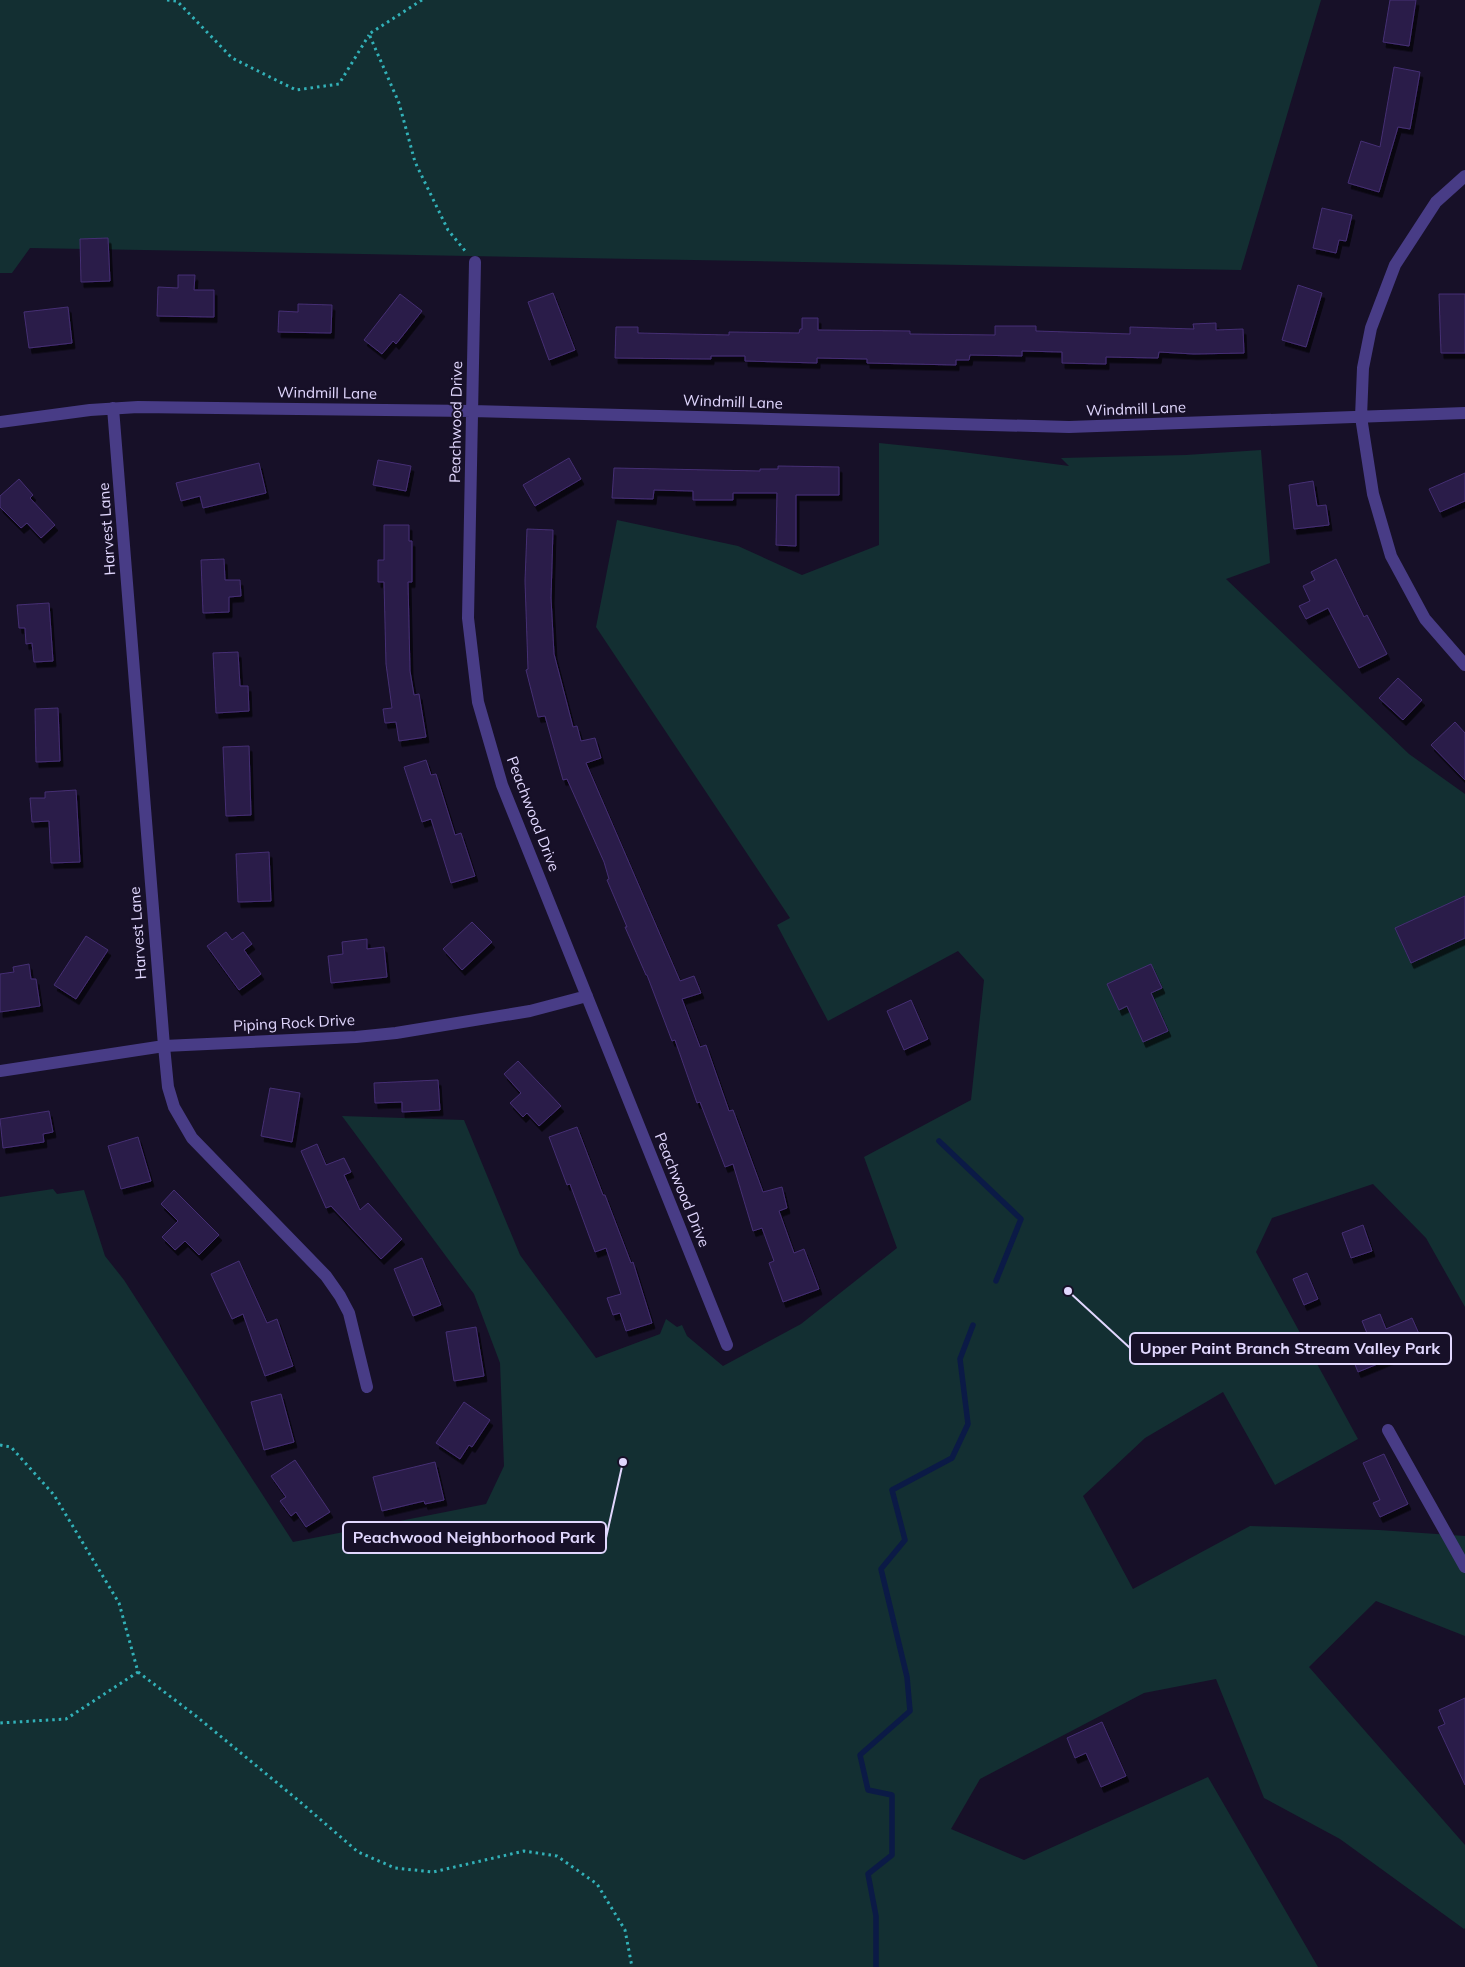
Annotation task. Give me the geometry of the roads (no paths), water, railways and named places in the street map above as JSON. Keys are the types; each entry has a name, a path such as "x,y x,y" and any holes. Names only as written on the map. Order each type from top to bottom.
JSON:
{"street":[{"path":"1465,176 1436,202 1395,265 1371,328 1363,368 1361,417 1373,494 1391,556 1425,619 1465,665"},
{"name":"Peachwood Drive","path":"475,262 468,618 478,702 502,785 727,1345"},
{"name":"Windmill Lane","path":"0,422 114,408 138,407 472,411 1069,427 1465,413"},
{"name":"Harvest Lane","path":"114,408 168,1087 181,1122 192,1138 326,1276 340,1296 349,1313 368,1387"},
{"name":"Piping Rock Drive","path":"0,1070 164,1046 356,1037 396,1033 530,1011 587,996"},
{"path":"1388,1430 1465,1567"}],"waterway":[{"path":"939,1141 1021,1219 996,1281"},
{"path":"876,1967 876,1916 868,1874 892,1855 892,1795 868,1790 860,1755 910,1711 907,1677 881,1569 905,1540 892,1490 952,1458 968,1424 960,1359 973,1325"}],"place":[{"name":"Upper Paint Branch Stream Valley Park","path":"1068,1291"},
{"name":"Peachwood Neighborhood Park","path":"623,1462"}]}
